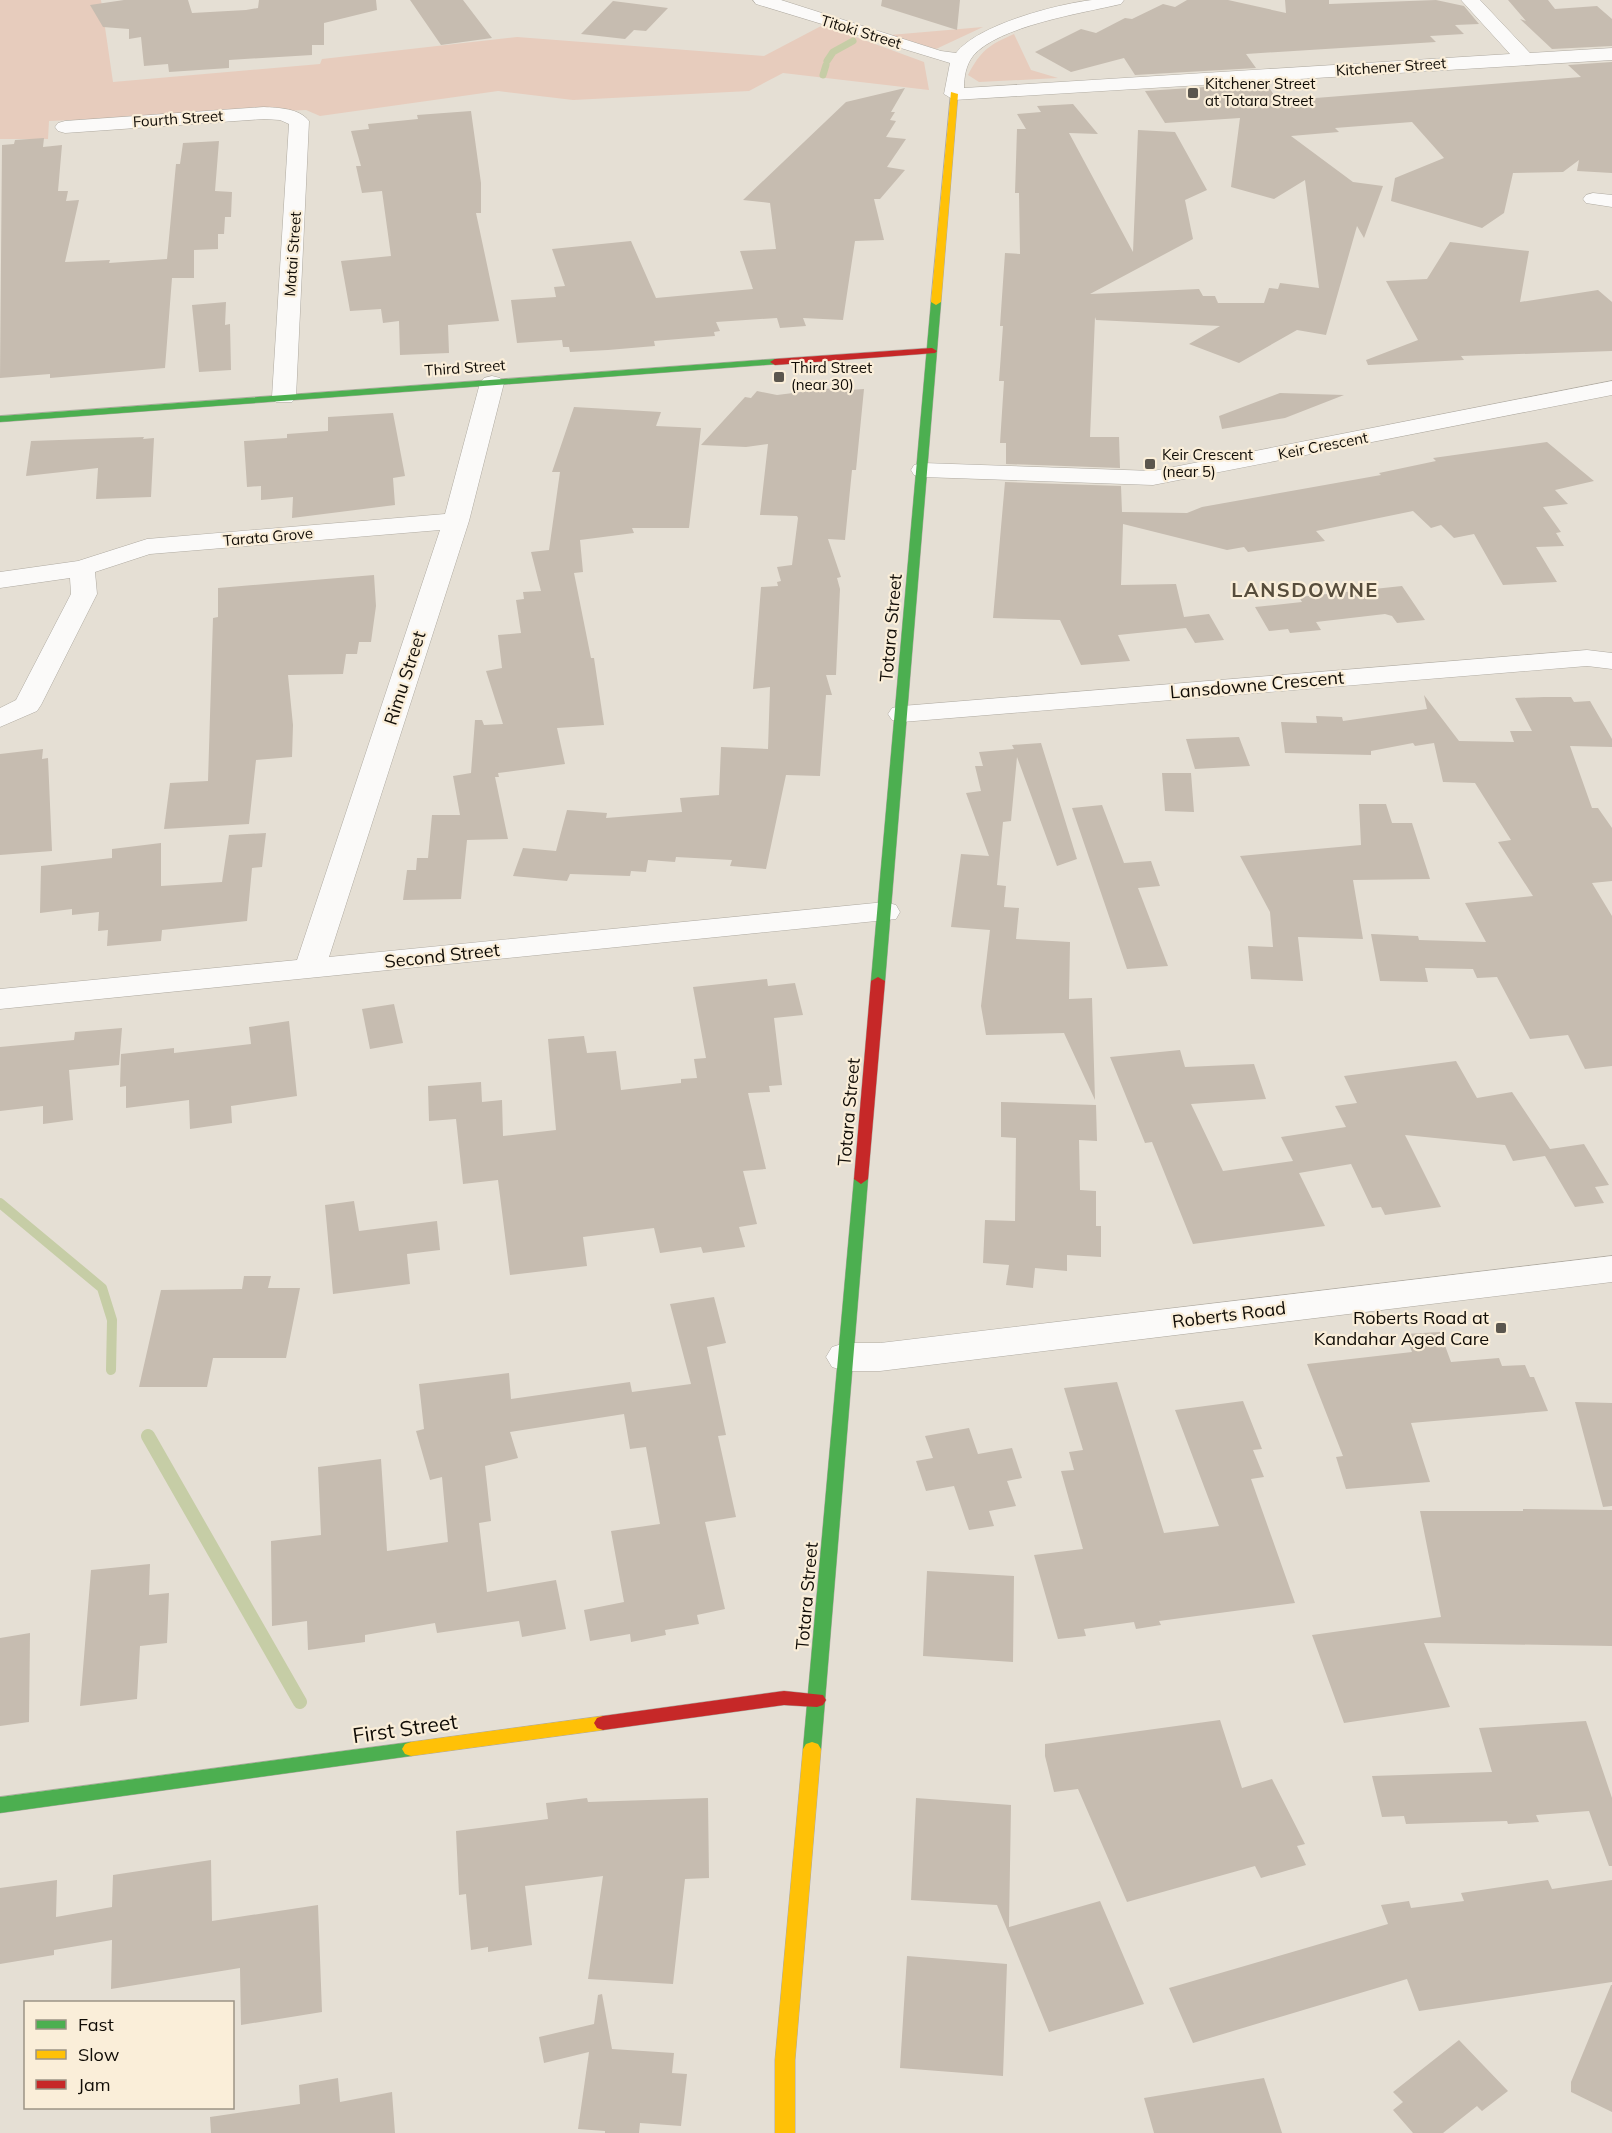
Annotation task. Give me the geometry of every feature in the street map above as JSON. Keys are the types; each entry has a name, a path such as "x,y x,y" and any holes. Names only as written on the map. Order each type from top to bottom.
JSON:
{"street":[{"name":"Titoki Street","path":"762,0 930,53 961,59"},
{"path":"954,94 954,78 961,59 976,45 1001,31 1115,0"},
{"path":"1470,0 1525,59"},
{"name":"Kitchener Street","path":"954,94 1612,54"},
{"name":"Totara Street","path":"785,2133 785,2060 954,94"},
{"name":"Fourth Street","path":"65,127 264,113 291,116"},
{"name":"Matai Street","path":"284,397 301,124 291,116"},
{"name":"Third Street","path":"0,419 932,351"},
{"name":"Rimu Street","path":"309,970 456,521 492,383"},
{"name":"Keir Crescent","path":"923,470 1153,478 1612,388"},
{"name":"Tarata Grove","path":"0,580 82,568 147,547 456,521"},
{"path":"0,719 27,705 84,594 82,568"},
{"name":"Lansdowne Crescent","path":"902,714 1587,658 1612,661"},
{"name":"Second Street","path":"0,999 885,912"},
{"name":"Roberts Road","path":"845,1357 880,1357 1612,1269"},
{"name":"First Street","path":"0,1805 784,1698 817,1700"}],"shaded area":[{"path":"0,0 101,0 113,82 320,64 322,59 517,37 764,56 823,25 924,62 929,90 783,73 749,91 573,100 498,91 320,116 306,110 49,121 48,139 0,139"},
{"path":"983,27 936,49 890,35"},
{"path":"1014,34 1031,70 1058,78 979,82 968,75 987,49"}],"building":[{"path":"124,0 188,0 192,13 258,8 259,0 376,0 377,10 324,23 324,45 312,45 312,55 229,60 229,68 169,72 168,64 144,66 141,37 129,39 129,29 103,27 90,5"},
{"path":"410,0 463,0 492,38 441,45"},
{"path":"882,0 960,0 957,30 881,6"},
{"path":"1187,0 1228,0 1286,13 1285,0 1329,0 1329,4 1436,0 1464,6 1479,24 1455,25 1464,34 1430,36 1436,42 1246,54 1256,68 1135,75 1124,58 1071,72 1035,52 1081,29 1096,33 1125,18 1132,19 1163,4 1175,7"},
{"path":"1508,0 1548,0 1555,9 1597,6 1612,19 1612,46 1552,49 1520,19 1526,21"},
{"path":"613,1 668,8 646,31 634,30 625,39 581,34"},
{"path":"1612,62 1612,173 1577,171 1579,160 1563,172 1513,173 1504,213 1482,228 1391,201 1395,178 1444,158 1412,122 1335,128 1339,132 1291,136 1353,182 1383,186 1364,238 1357,226 1326,335 1297,330 1239,363 1189,344 1220,326 1096,320 1095,317 1090,437 1119,437 1120,468 1006,464 1006,443 1000,443 1004,381 999,381 1003,326 1000,326 1005,253 1020,254 1019,193 1015,193 1017,129 1026,129 1017,114 1041,112 1037,106 1073,104 1098,134 1069,133 1133,252 1138,130 1175,132 1207,190 1185,200 1193,239 1090,294 1199,289 1203,296 1215,296 1218,303 1264,303 1269,288 1278,289 1280,283 1319,288 1305,180 1274,199 1231,187 1240,118 1165,123 1145,91 1266,83 1278,101 1581,77 1568,65"},
{"path":"905,88 891,112 895,112 890,120 896,121 886,137 906,139 887,167 905,170 880,199 874,199 884,240 855,241 843,320 803,318 806,326 780,328 777,318 716,322 720,331 714,332 715,336 654,341 655,346 608,350 570,352 569,347 563,347 562,340 517,343 511,300 556,297 554,287 565,286 552,249 631,241 656,298 753,289 740,251 776,249 770,203 743,200 846,102"},
{"path":"471,111 481,183 481,213 476,213 499,321 448,325 449,353 400,355 399,321 383,323 381,309 350,311 341,261 391,256 382,191 362,193 356,166 361,166 351,131 369,129 368,124 418,119 417,115"},
{"path":"44,138 43,147 62,145 58,191 68,191 66,201 79,200 65,262 110,260 109,263 167,259 176,164 180,164 183,143 219,141 215,191 232,192 231,217 225,217 224,234 218,234 218,249 194,250 194,278 172,278 165,368 50,378 50,374 0,378 2,145 14,144 15,140"},
{"path":"1450,242 1529,251 1520,302 1598,290 1612,302 1612,351 1461,356 1464,360 1368,365 1366,360 1418,340 1386,281 1427,279"},
{"path":"226,302 225,325 230,324 231,370 199,372 192,305"},
{"path":"849,386 850,390 864,389 856,470 852,470 845,540 828,539 841,577 837,578 840,589 836,675 826,675 832,695 826,695 820,776 786,775 766,869 730,866 732,860 676,857 675,862 648,860 646,872 631,871 630,876 570,874 567,881 513,876 523,848 556,851 567,810 607,813 606,818 682,812 680,798 719,795 721,747 768,749 770,687 753,689 761,587 778,586 777,582 781,581 777,567 792,565 798,518 797,516 760,515 768,444 746,447 701,445 745,397 751,398 757,391 777,395"},
{"path":"1280,393 1344,395 1285,418 1222,429 1219,416"},
{"path":"574,407 661,412 656,426 701,428 689,528 632,528 634,533 580,540 583,572 574,573 591,658 594,658 604,725 557,728 565,764 498,773 499,777 495,777 508,839 467,840 461,899 403,900 407,870 416,870 417,858 428,858 432,815 460,815 453,776 471,773 475,720 482,720 484,725 503,724 486,671 502,668 498,635 521,633 516,600 524,599 523,592 541,591 531,552 549,550 560,472 552,472"},
{"path":"393,413 405,476 393,478 395,505 292,518 293,497 261,500 261,486 247,487 244,441 287,438 287,434 328,431 328,417"},
{"path":"144,437 143,439 154,438 151,497 96,499 98,468 26,476 31,441"},
{"path":"1547,442 1594,481 1555,490 1568,504 1543,507 1561,532 1556,533 1564,546 1536,547 1557,582 1503,585 1474,534 1454,538 1441,525 1431,528 1413,511 1316,531 1325,541 1248,552 1244,547 1227,550 1123,524 1121,585 1176,584 1184,617 1209,614 1224,640 1195,643 1186,628 1118,635 1130,661 1081,665 1060,620 993,618 1005,482 1121,486 1122,512 1187,513 1202,507 1381,475 1379,473 1436,461 1433,458"},
{"path":"374,575 376,606 371,642 359,642 357,654 346,654 343,674 288,675 293,725 292,757 256,760 249,824 164,829 170,783 208,781 213,618 218,617 218,588"},
{"path":"1402,586 1425,620 1397,623 1392,616 1385,614 1316,622 1321,630 1290,633 1288,629 1269,631 1255,607 1302,602 1299,597"},
{"path":"1424,695 1459,741 1514,742 1510,731 1532,731 1515,698 1544,697 1571,697 1574,702 1590,701 1612,739 1612,747 1570,746 1592,808 1598,808 1612,828 1612,881 1592,883 1612,916 1612,1066 1585,1069 1568,1035 1530,1039 1497,977 1477,978 1473,969 1425,968 1428,982 1380,981 1371,934 1418,936 1419,940 1486,942 1465,903 1533,896 1498,842 1511,840 1475,783 1443,782 1434,743 1415,746 1413,743 1371,751 1371,755 1285,753 1281,722 1317,723 1316,716 1342,717 1343,721 1427,709"},
{"path":"1239,737 1250,766 1195,769 1186,739"},
{"path":"1041,743 1077,859 1057,866 1017,757 1011,821 1003,822 997,885 1006,886 1004,907 1019,908 1016,939 1070,942 1069,999 1092,998 1095,1100 1064,1033 986,1035 981,1006 990,930 951,927 961,854 989,856 966,793 981,791 975,766 983,766 979,752 1014,749 1012,745"},
{"path":"43,749 42,759 48,758 52,851 0,855 0,754"},
{"path":"1162,773 1191,773 1194,812 1165,811"},
{"path":"1359,804 1386,804 1392,823 1412,823 1430,879 1353,880 1363,939 1298,937 1303,981 1251,979 1248,946 1273,947 1270,912 1240,856 1361,845"},
{"path":"1102,805 1124,863 1151,861 1160,886 1138,888 1168,966 1127,969 1072,808"},
{"path":"266,833 262,867 252,868 247,921 162,930 161,941 107,946 108,930 98,931 99,912 72,915 72,909 40,913 41,866 112,858 112,849 161,843 161,886 222,882 229,835"},
{"path":"767,979 768,986 795,983 803,1015 774,1018 782,1085 769,1086 770,1092 748,1093 766,1169 743,1171 757,1224 739,1227 745,1247 703,1253 701,1247 660,1253 654,1228 583,1237 587,1266 510,1275 498,1180 463,1184 456,1119 429,1121 428,1086 481,1082 482,1102 502,1100 503,1136 556,1130 548,1039 584,1036 587,1053 616,1051 621,1090 681,1083 681,1079 697,1078 694,1059 706,1058 693,987"},
{"path":"394,1004 403,1043 370,1049 362,1009"},
{"path":"289,1021 297,1096 231,1106 232,1123 190,1129 189,1100 126,1108 126,1086 120,1087 121,1054 174,1048 174,1053 251,1044 249,1027"},
{"path":"122,1028 119,1065 69,1070 73,1120 43,1124 43,1106 0,1111 0,1047 74,1040 75,1032"},
{"path":"1180,1050 1185,1067 1254,1064 1266,1099 1191,1104 1223,1171 1293,1161 1281,1137 1346,1127 1335,1106 1357,1103 1344,1076 1456,1061 1477,1098 1512,1092 1550,1149 1584,1144 1609,1185 1595,1187 1604,1203 1575,1207 1545,1156 1513,1161 1505,1145 1405,1135 1441,1207 1385,1215 1381,1207 1372,1208 1351,1164 1299,1173 1325,1226 1193,1244 1152,1142 1145,1143 1110,1057"},
{"path":"1001,1102 1096,1105 1097,1141 1079,1140 1080,1190 1096,1191 1096,1226 1101,1226 1101,1257 1067,1255 1067,1271 1035,1268 1033,1288 1006,1285 1009,1265 983,1263 985,1220 1015,1221 1016,1138 1001,1137"},
{"path":"354,1201 359,1231 437,1221 440,1250 407,1254 410,1284 333,1294 325,1205"},
{"path":"244,1276 271,1276 268,1288 300,1288 286,1358 213,1358 207,1387 139,1387 161,1290 242,1289"},
{"path":"714,1297 726,1343 707,1347 726,1435 718,1436 736,1517 705,1522 725,1609 697,1615 699,1624 665,1630 666,1635 631,1642 630,1634 590,1641 584,1610 624,1602 611,1531 660,1524 646,1447 630,1449 624,1414 510,1432 518,1458 485,1466 491,1521 479,1523 487,1592 556,1580 566,1629 522,1637 519,1621 437,1633 435,1623 365,1635 365,1642 308,1650 307,1621 272,1626 271,1541 321,1535 318,1467 381,1459 387,1551 448,1542 442,1477 430,1480 416,1431 424,1429 419,1384 509,1373 511,1399 630,1382 632,1392 691,1384 670,1304"},
{"path":"1440,1332 1451,1362 1499,1358 1502,1366 1525,1365 1530,1377 1534,1377 1548,1411 1411,1423 1430,1482 1346,1489 1336,1457 1343,1456 1307,1364 1412,1352 1405,1334"},
{"path":"1117,1382 1164,1533 1219,1526 1175,1410 1243,1401 1262,1449 1253,1450 1264,1477 1251,1479 1295,1603 1159,1621 1161,1625 1136,1629 1134,1622 1084,1629 1086,1636 1058,1639 1034,1555 1083,1549 1061,1471 1074,1470 1069,1452 1083,1450 1064,1388"},
{"path":"1575,1402 1612,1403 1612,1506 1603,1507"},
{"path":"969,1428 978,1454 1012,1448 1022,1478 1007,1481 1016,1506 989,1511 994,1526 969,1530 954,1486 926,1491 916,1461 933,1458 925,1436"},
{"path":"1523,1509 1612,1510 1612,1646 1424,1643 1450,1707 1344,1723 1312,1635 1441,1617 1420,1511 1523,1511"},
{"path":"150,1564 149,1595 169,1593 167,1643 140,1646 137,1699 80,1706 91,1570"},
{"path":"927,1571 1014,1576 1013,1662 923,1656"},
{"path":"30,1633 29,1722 0,1726 0,1638"},
{"path":"1220,1720 1242,1788 1272,1779 1305,1844 1297,1846 1306,1865 1261,1878 1255,1866 1127,1902 1078,1789 1054,1792 1045,1756 1045,1744"},
{"path":"1586,1721 1612,1798 1612,1866 1609,1866 1589,1811 1536,1815 1539,1822 1508,1824 1507,1821 1406,1824 1404,1816 1382,1817 1372,1776 1492,1772 1479,1728"},
{"path":"587,1798 588,1802 708,1798 709,1878 685,1879 673,1984 588,1979 603,1876 525,1886 532,1945 488,1952 488,1947 471,1950 466,1894 459,1895 456,1831 548,1819 546,1803"},
{"path":"916,1798 1011,1805 1009,1927 1100,1901 1144,2004 1049,2032 997,1905 911,1900"},
{"path":"211,1860 212,1921 318,1905 322,2012 241,2025 240,1968 111,1989 112,1940 54,1950 54,1955 0,1964 0,1888 57,1880 56,1917 112,1907 113,1875"},
{"path":"1548,1880 1552,1889 1612,1880 1612,1982 1419,2011 1407,1979 1193,2043 1169,1988 1388,1924 1381,1905 1409,1901 1411,1908 1464,1901 1461,1893"},
{"path":"907,1956 1007,1964 1003,2076 900,2068"},
{"path":"1611,1985 1612,2112 1571,2092 1571,2082"},
{"path":"602,1994 612,2049 674,2053 672,2073 687,2074 681,2126 640,2123 639,2133 605,2133 605,2131 578,2129 589,2052 544,2063 539,2037 594,2024 598,1995"},
{"path":"1459,2040 1508,2091 1482,2111 1477,2106 1443,2133 1413,2133 1393,2110 1403,2102 1393,2092"},
{"path":"338,2078 340,2102 392,2092 395,2133 211,2133 210,2117 300,2104 299,2085"},
{"path":"1264,2078 1282,2133 1154,2133 1144,2098"}],"waterway":[{"path":"827,61 833,52 853,41"},
{"path":"823,75 826,65"},
{"path":"0,1203 102,1288 112,1320 111,1370"},
{"path":"148,1436 300,1702"}],"traffic: fast":[{"path":"878,981 936,302"},
{"path":"0,419 775,362"},
{"path":"812,1749 861,1179"},
{"path":"0,1805 411,1749"}],"traffic: slow":[{"path":"936,302 954,94"},
{"path":"411,1749 603,1723"},
{"path":"785,2133 785,2060 812,1749"}],"traffic: jam":[{"path":"775,362 932,351"},
{"path":"861,1179 878,981"},
{"path":"603,1723 784,1698 817,1700"}],"place":[{"name":"Kitchener Street at Totara Street","path":"1193,93"},
{"name":"Third Street (near 30)","path":"779,377"},
{"name":"Keir Crescent (near 5)","path":"1150,464"},
{"name":"Roberts Road at Kandahar Aged Care","path":"1501,1328"}],"district":[{"name":"LANSDOWNE","path":"1305,590"}]}
